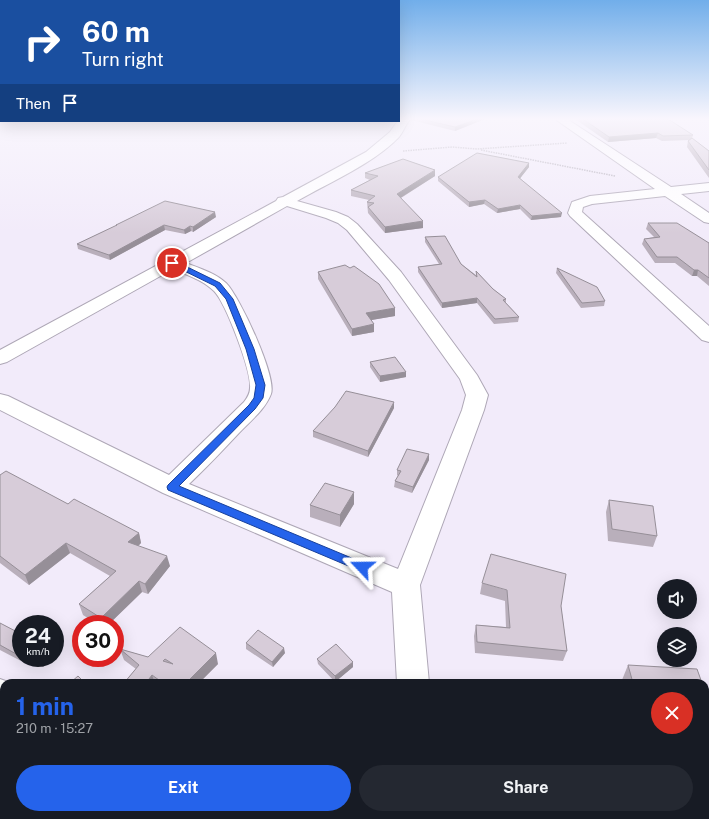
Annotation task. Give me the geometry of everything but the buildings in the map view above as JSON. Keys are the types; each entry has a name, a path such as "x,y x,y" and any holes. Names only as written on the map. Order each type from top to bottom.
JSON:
{"street":[{"path":"0,358 283,201 366,157"},
{"path":"619,157 709,219"},
{"path":"709,187 664,188 590,200 577,205 575,214 709,336"},
{"path":"283,201 330,215 343,220 352,227 395,276 470,379 477,395 474,410 406,585 412,679"},
{"path":"172,263 217,284 230,299 250,349 261,385 258,398 252,407 172,487"},
{"path":"0,401 172,487 406,585"}],"path":[{"path":"516,157 664,188"}],"route":[{"path":"172,263 217,284 223,289 230,299 250,349 261,385 258,398 252,407 172,487 362,567"}]}
